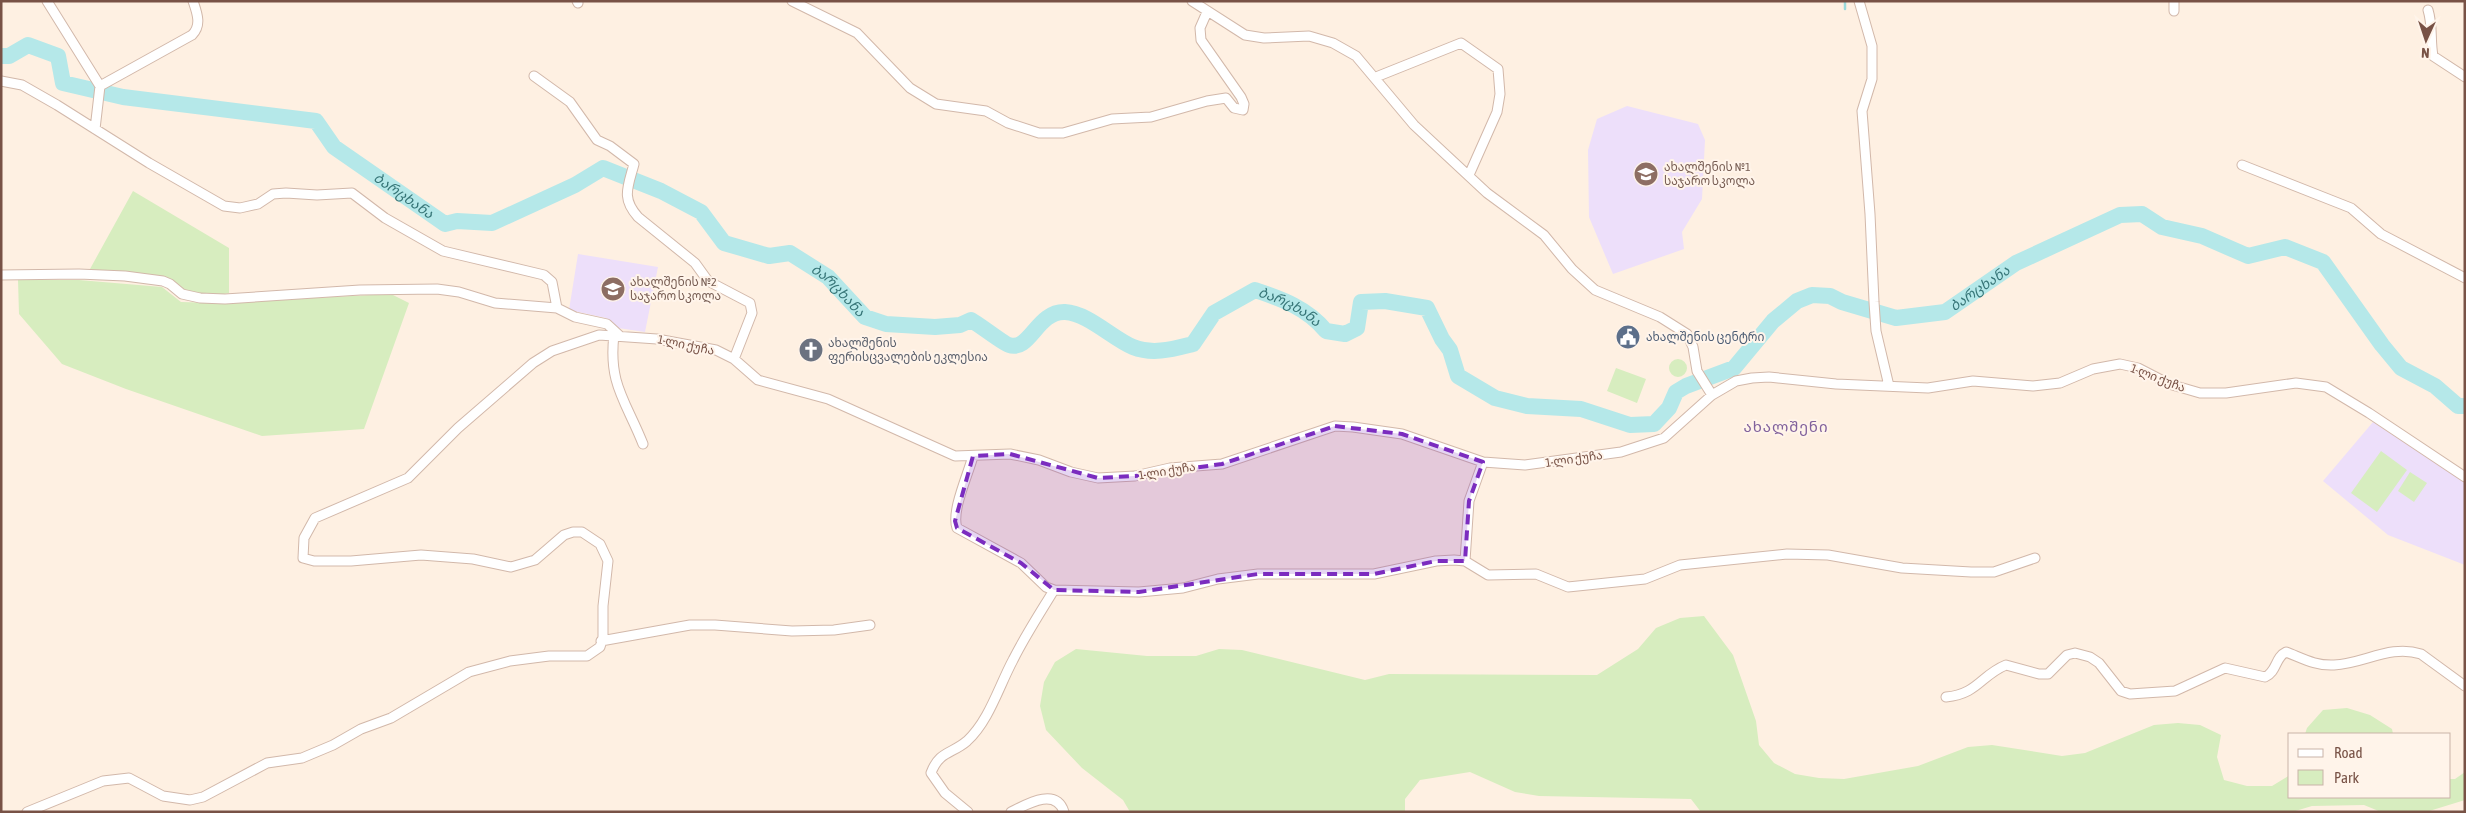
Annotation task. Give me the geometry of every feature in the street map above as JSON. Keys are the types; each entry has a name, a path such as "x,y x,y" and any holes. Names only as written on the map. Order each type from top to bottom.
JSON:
{"street":[{"path":"47,1 100,87 95,129"},
{"path":"100,87 192,35 196,31 199,21 194,1"},
{"path":"792,1 857,33 910,88 936,104 986,111 1008,124 1039,133 1063,133 1112,119 1151,117 1207,101 1226,98 1234,108 1243,110 1241,97 1201,40 1200,28 1207,12"},
{"path":"1192,1 1245,35 1264,38 1309,36 1333,43 1356,56 1376,77 1394,103 1414,125 1487,193 1544,235 1572,269 1595,290 1667,320 1687,334 1693,347 1700,378 1710,393"},
{"path":"1859,1 1872,46 1872,79 1862,111 1876,331 1889,386"},
{"path":"2174,1 2174,11"},
{"path":"2428,10 2432,25 2430,41 2433,56 2465,77"},
{"path":"1376,77 1461,43 1498,69 1500,94 1497,112 1469,175"},
{"path":"534,76 570,102 597,140 610,146 634,164 626,196 631,209 638,217 696,263 708,281 750,303 752,313 734,359"},
{"path":"1,81 22,85 224,206 240,208 258,204 273,194 286,193 317,196 352,193 385,218 443,251 544,275 552,282 557,308"},
{"path":"2242,165 2352,208 2381,234 2465,278"},
{"path":"1,275 79,274 125,276 163,281 182,294 225,300 360,290 436,289 459,292 495,303 557,308 575,317 607,324 617,336 612,353 613,374 643,444"},
{"name":"1-ლი ქუჩა","path":"601,641 608,561 600,544 582,532 564,535 535,560 511,567 473,559 421,555 351,561 314,561 303,558 304,538 315,518 408,478 458,428 533,363 552,351 599,335 657,339 716,350 734,359 758,380 828,399 955,456 1010,454 1038,460 1071,472 1098,478 1135,476 1170,468 1222,464 1336,426 1402,434 1483,462 1525,466 1621,452 1664,438 1710,393 1736,382 1769,377 1928,388 1973,381 2042,385 2060,383 2093,369 2120,364 2138,368 2169,384 2200,393 2226,394 2296,382 2326,387 2465,477"},
{"path":"973,456 956,508 955,521 957,528 1021,563 1046,586 1054,590 1139,592 1183,588 1258,574 1374,574 1436,560 1465,561 1488,575 1536,574 1568,587 1645,579 1680,565 1787,554 1828,555 1902,568 1971,572 1994,572 2035,558"},
{"path":"1465,561 1468,501 1483,462"},
{"path":"968,812 945,792 931,773 935,763 944,754 967,741 984,718 1013,660 1054,590"},
{"path":"27,812 103,781 129,778 163,796 190,800 203,797 266,763 302,758 333,745 361,729 399,715 469,672 510,660 549,656 587,656 600,647 601,641 690,626 715,625 792,631 834,630 870,625"},
{"path":"1946,697 1961,696 2006,665 2039,674 2048,674 2067,655 2074,653 2090,657 2099,663 2121,691 2138,695 2175,691 2225,668 2265,677 2274,672 2280,656 2286,652 2306,662 2334,666 2390,651 2414,652 2421,654 2465,686"},
{"path":"1011,812 1034,801 1047,798 1056,800 1062,806 1064,812"}],"highlighted area":[{"path":"1335,426 1402,434 1483,462 1469,501 1465,561 1436,561 1374,574 1258,574 1139,592 1054,590 1021,563 957,528 955,521 973,456 1010,454 1098,478 1135,476 1222,464"}],"shaded area":[{"name":"ახალშენის №1 საჯარო სკოლა","path":"1627,106 1698,124 1705,140 1702,199 1682,232 1684,249 1613,274 1589,217 1588,150 1597,119"},
{"name":"ახალშენის №2 საჯარო სკოლა","path":"578,254 658,267 645,332 618,328 606,318 569,310"},
{"path":"2373,422 2465,482 2465,565 2388,535 2323,481"}],"green space":[{"path":"133,191 229,248 229,293 214,296 196,295 182,290 166,280 96,272 90,269"},
{"path":"18,280 79,280 162,287 181,302 217,303 391,294 409,303 364,429 262,436 126,389 62,364 19,314"},
{"path":"1678,359 1684,362 1687,368 1684,374 1678,377 1672,374 1669,368 1672,362"},
{"path":"1616,368 1646,379 1637,403 1607,391"},
{"path":"2381,451 2407,470 2377,512 2351,493"},
{"path":"2410,472 2427,483 2414,502 2398,491"},
{"path":"1704,616 1733,655 1756,721 1759,745 1774,763 1795,774 1819,778 1844,779 1918,766 1968,747 1992,745 2062,756 2085,753 2154,725 2178,723 2200,725 2221,735 2217,757 2224,780 2247,786 2272,786 2288,776 2288,798 2451,798 2451,779 2455,779 2465,772 2465,800 2426,812 2381,812 2364,805 2312,806 2292,812 1701,812 1691,799 1539,796 1515,792 1470,772 1420,780 1405,799 1405,812 1130,812 1123,800 1082,768 1046,730 1040,706 1044,682 1055,662 1076,649 1147,656 1196,656 1219,649 1242,650 1365,680 1389,674 1597,675 1638,649 1656,628 1680,618"},
{"path":"2347,708 2370,715 2392,729 2393,733 2305,733 2307,728 2323,710"}],"waterway":[{"path":"1845,1 1845,9"},
{"name":"ბარცხანა","path":"1,56 9,56 28,45 58,56 63,83 123,97 316,121 334,147 445,224 457,221 492,223 575,185 603,168 661,191 701,212 724,243 769,256 790,253 828,277 865,317 886,324 935,327 960,325 971,320 1006,344 1016,346 1023,343 1047,318 1055,313 1065,312 1074,313 1091,321 1133,347 1156,351 1193,344 1214,313 1255,290 1294,305 1311,316 1326,331 1345,334 1357,328 1361,302 1385,301 1427,308 1442,339 1450,350 1458,376 1495,398 1527,406 1581,409 1630,425 1654,424 1669,408 1676,392 1686,386 1734,368 1773,321 1797,301 1812,295 1830,296 1842,302 1896,318 1945,312 2016,263 2120,215 2142,214 2162,227 2202,236 2248,256 2285,247 2323,262 2382,345 2401,368 2435,386 2458,406 2465,406"}],"place":[{"name":"ახალშენის №1 საჯარო სკოლა","path":"1646,174"},
{"name":"ახალშენის №2 საჯარო სკოლა","path":"613,289"},
{"name":"ახალშენის ცენტრი","path":"1628,337"},
{"name":"ახალშენის ფერისცვალების ეკლესია","path":"811,350"}],"district":[{"name":"ახალშენი","path":"1786,427"}]}
